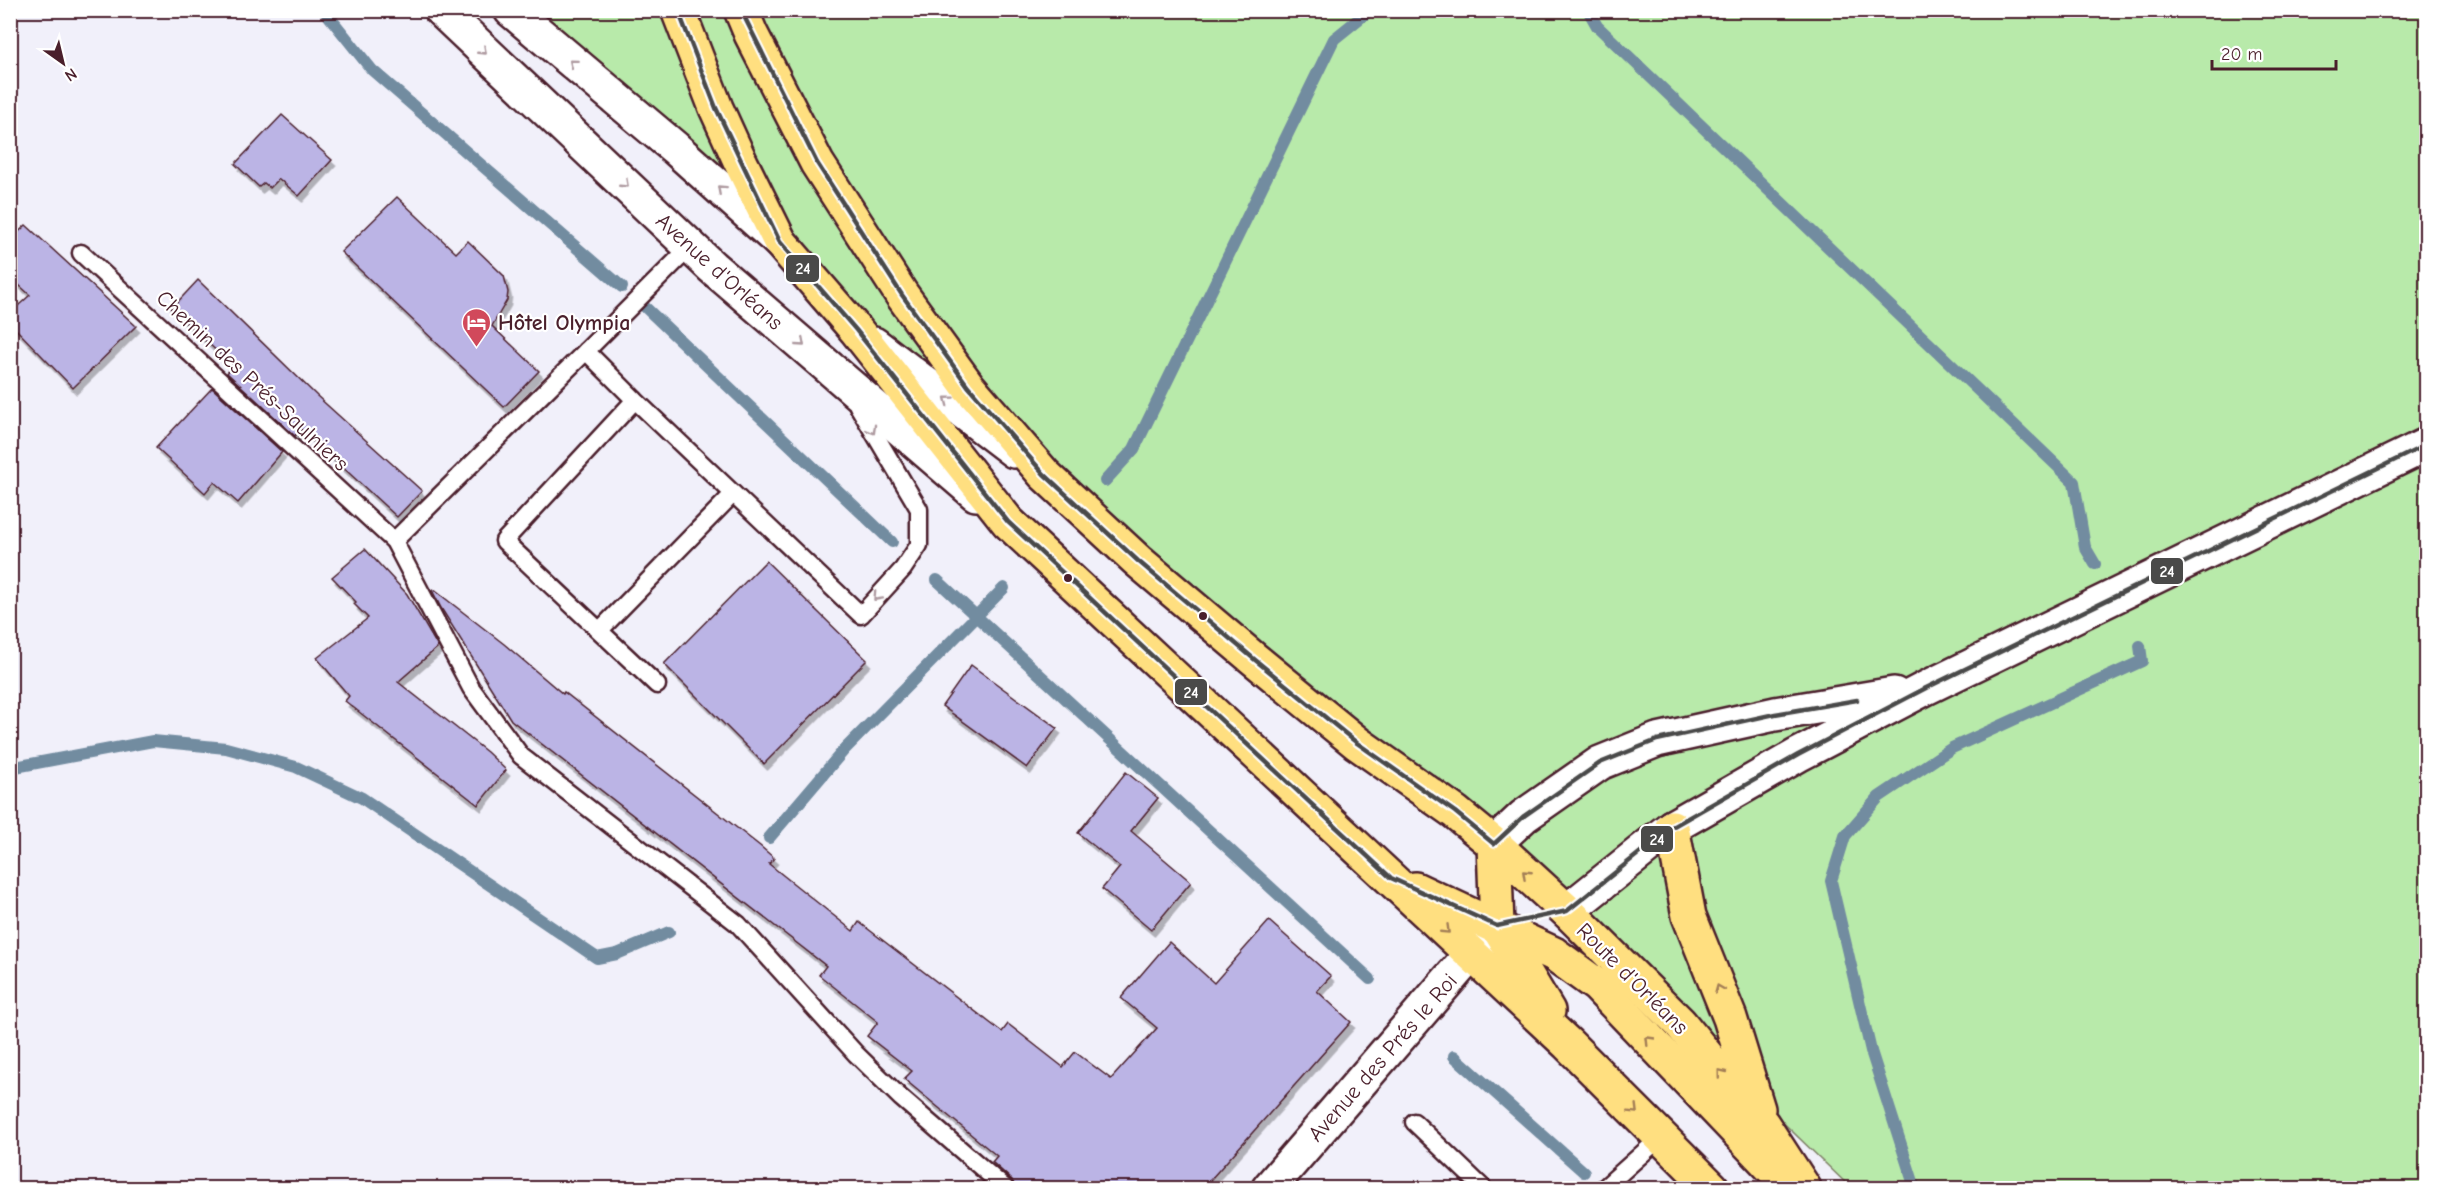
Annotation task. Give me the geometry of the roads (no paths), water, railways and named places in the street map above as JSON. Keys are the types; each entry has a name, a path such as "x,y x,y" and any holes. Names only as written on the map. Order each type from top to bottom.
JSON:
{"main road":[{"name":"Avenue d'Orléans","path":"441,10 712,267 1008,522"},
{"path":"511,10 675,148 780,242 856,330 1008,522 1568,1044 1712,1188"},
{"path":"678,10 720,117 780,242"},
{"name":"Route d'Orléans","path":"741,10 817,163 903,295 968,386 1044,474"},
{"name":"Route d'Orléans","path":"856,330 1044,474 1138,561 1357,743 1455,812 1494,844 1567,911 1680,1023 1763,1125 1804,1188"},
{"path":"1497,926 1567,911 1672,827 1798,755 1926,688 2427,445"},
{"path":"1568,1044 1497,926 1494,844 1524,816 1600,764 1657,740 1775,714 1926,688"},
{"path":"1672,827 1689,916 1730,1018 1763,1125"},
{"path":"1391,878 1554,954 1598,986 1791,1188"},
{"name":"Avenue des Prés le Roi","path":"1269,1188 1497,926"}],"lane":[{"path":"394,541 691,246"},
{"name":"Chemin des Prés-Saulniers","path":"81,253 394,541 471,688 521,756 738,924 856,1054 901,1098 1005,1188"},
{"path":"586,351 861,615 903,569 919,545 919,509 843,379"},
{"path":"635,400 504,541 657,685"},
{"path":"600,630 733,494"},
{"path":"1414,1122 1483,1188"},
{"path":"1604,1188 1661,1137"}],"waterway":[{"path":"324,10 372,70 622,287"},
{"path":"1105,481 1134,449 1334,39 1370,10"},
{"path":"1588,10 1597,26 2074,482 2085,547 2095,564"},
{"path":"646,308 892,542"},
{"path":"937,580 1370,979"},
{"path":"769,838 844,750 1004,588"},
{"path":"1915,1188 1871,1051 1831,881 1845,836 1879,797 1952,748 2142,661 2140,646"},
{"path":"10,768 153,741 226,748 296,767 362,798 597,958 617,954 669,932"},
{"path":"1454,1056 1584,1172"}],"place":[{"name":"Hôtel Olympia","path":"477,348"}]}
